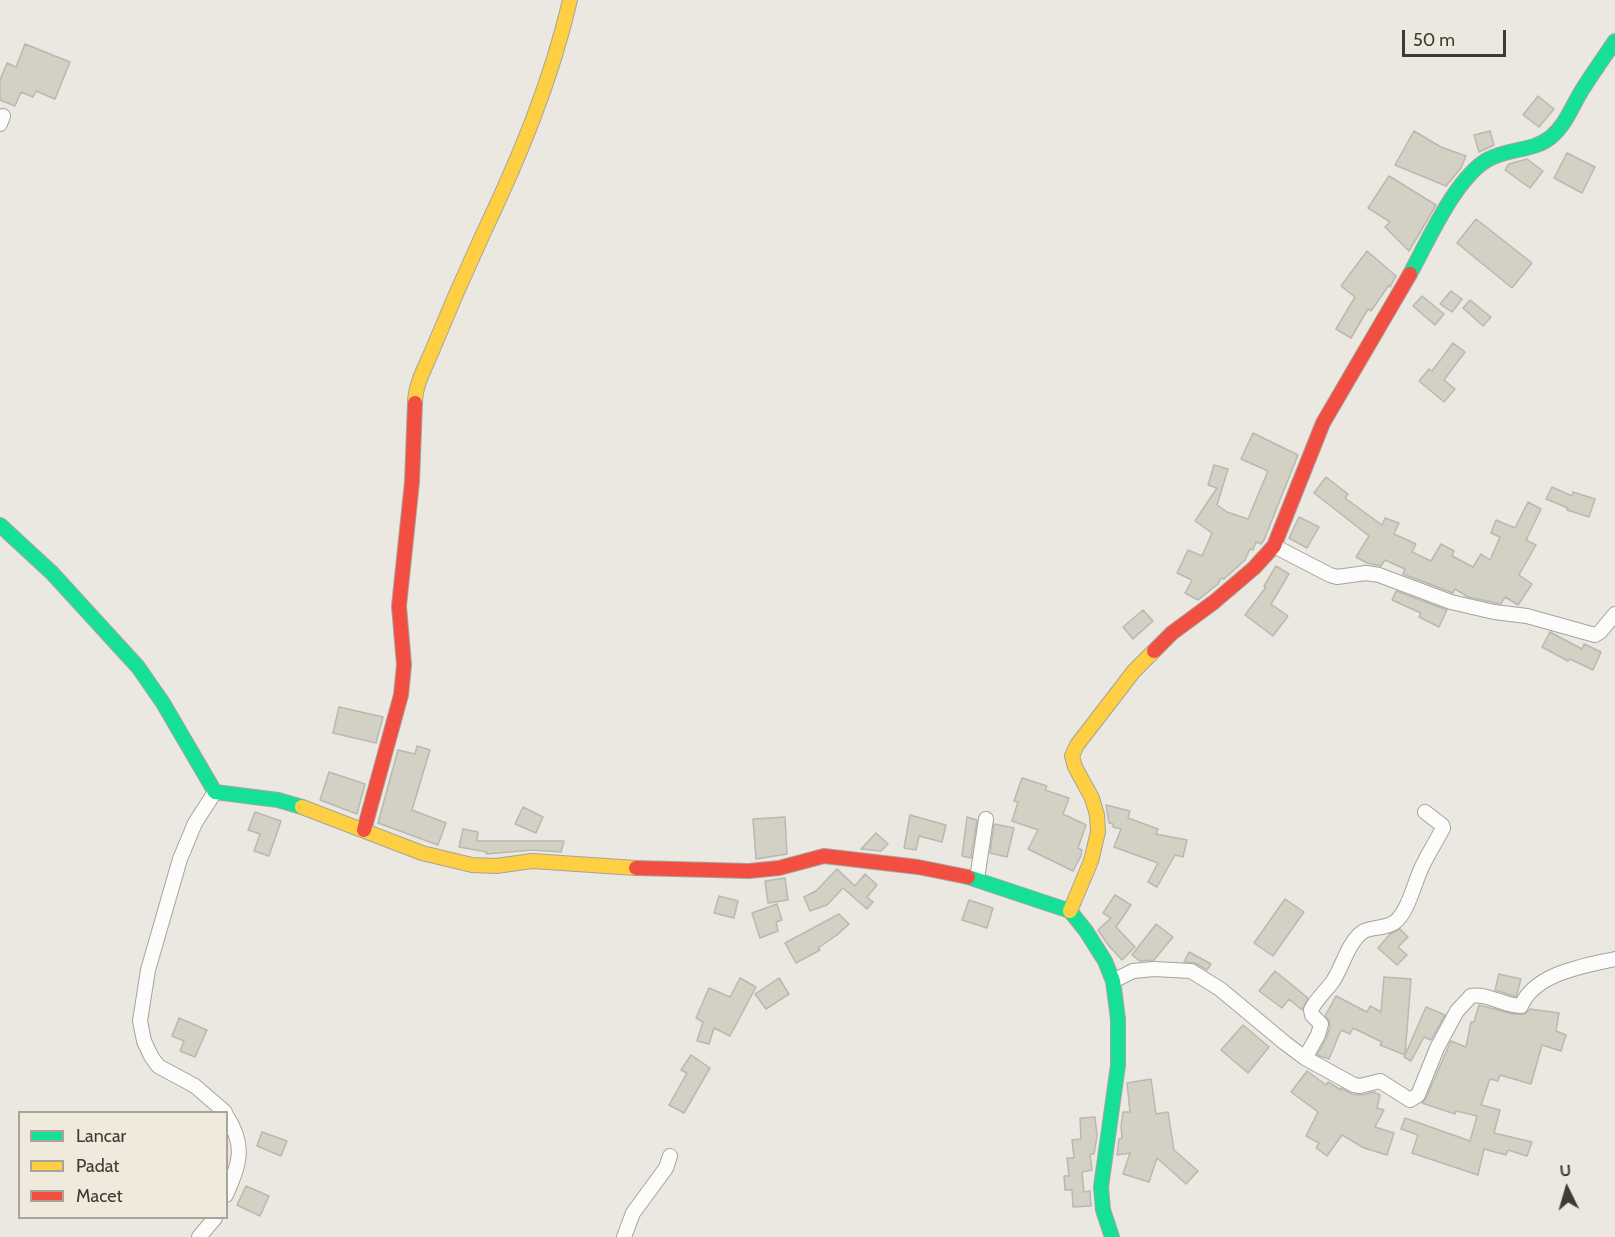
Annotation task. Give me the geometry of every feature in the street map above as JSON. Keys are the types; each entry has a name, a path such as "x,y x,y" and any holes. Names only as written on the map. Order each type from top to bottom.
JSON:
{"street":[{"path":"364,830 403,681 403,641 399,606 412,482 417,390 453,298 515,166 533,122 559,45 570,0"},
{"path":"1070,911 1091,861 1098,832 1097,815 1092,798 1075,767 1072,756 1077,745 1134,671 1173,633 1254,568 1274,546 1323,423 1397,298 1457,190 1473,171 1487,160 1538,144 1552,136 1566,119 1583,88 1615,41"},
{"path":"0,525 52,573 138,667 163,703 215,792"},
{"path":"1274,546 1337,577 1366,573 1379,575 1451,602 1494,612 1527,616 1595,635 1615,614"},
{"path":"215,792 278,800 314,810 422,853 472,865 496,866 532,861 614,868 749,871 778,868 824,856 918,867 977,879 1070,911 1096,946 1113,981 1118,1019 1118,1065 1101,1187 1103,1210 1112,1237"},
{"path":"215,792 195,823 173,880 148,970 140,1021 144,1041 158,1066 195,1086 223,1111"},
{"path":"1305,1058 1321,1030 1321,1024 1312,1015 1311,1010 1331,984 1348,950 1361,933 1395,922 1404,912 1419,872 1443,828 1425,812"},
{"path":"977,879 986,819"},
{"path":"1113,981 1133,971 1154,969 1191,971 1220,989 1305,1058 1354,1085 1360,1086 1380,1081 1405,1098 1413,1099 1418,1095 1432,1059 1457,1011 1471,996 1487,997 1512,1006 1521,1006 1536,986 1568,971 1615,959"},
{"path":"228,1117 236,1129 240,1147 236,1168 228,1190"},
{"path":"624,1237 633,1213 666,1167 670,1156"},
{"path":"199,1237 214,1219"}],"building":[{"path":"25,44 70,62 55,99 36,91 33,97 21,92 15,106 0,100 0,80 7,63 16,67"},
{"path":"1538,96 1554,109 1539,127 1523,115"},
{"path":"1414,131 1441,147 1466,156 1461,168 1446,186 1395,165"},
{"path":"1490,131 1494,145 1479,152 1474,135"},
{"path":"1567,153 1595,167 1582,193 1554,178"},
{"path":"1527,159 1543,171 1530,188 1505,170 1509,164"},
{"path":"1389,176 1436,205 1409,251 1385,227 1390,222 1368,208"},
{"path":"1476,219 1532,263 1512,288 1457,243"},
{"path":"1367,251 1396,276 1371,311 1368,309 1351,338 1336,329 1355,297 1341,286"},
{"path":"1451,291 1462,299 1452,312 1440,304"},
{"path":"1422,296 1444,314 1435,325 1413,306"},
{"path":"1470,300 1491,317 1483,326 1463,308"},
{"path":"1453,343 1465,352 1444,380 1455,389 1444,402 1419,381 1429,369 1432,371"},
{"path":"1253,433 1298,455 1264,540 1261,544 1256,542 1245,560 1224,579 1221,578 1218,584 1198,600 1185,593 1192,580 1177,573 1188,550 1202,556 1212,533 1195,521 1217,488 1208,485 1214,465 1228,469 1217,505 1227,512 1248,519 1268,471 1241,459"},
{"path":"1326,477 1348,494 1345,498 1382,525 1385,518 1399,523 1394,534 1416,544 1412,552 1431,561 1441,544 1454,551 1452,556 1473,567 1481,554 1490,560 1500,537 1491,533 1496,520 1515,528 1528,502 1541,509 1526,540 1536,545 1519,575 1532,584 1518,605 1505,597 1501,604 1468,597 1455,589 1453,593 1403,574 1405,569 1385,560 1381,566 1367,563 1356,557 1369,536 1314,493"},
{"path":"1552,487 1572,496 1573,492 1595,499 1589,517 1567,510 1568,508 1546,499"},
{"path":"1299,517 1319,527 1307,548 1289,538"},
{"path":"1276,566 1289,574 1271,604 1288,616 1273,636 1245,615 1266,587 1264,586"},
{"path":"1396,591 1447,610 1439,627 1419,617 1421,613 1392,600"},
{"path":"1143,610 1153,621 1133,639 1123,627"},
{"path":"1550,632 1582,649 1584,644 1601,652 1593,670 1570,659 1568,661 1542,647"},
{"path":"339,707 383,717 376,743 333,733"},
{"path":"417,746 430,750 412,810 446,823 438,845 378,823 398,750 415,754"},
{"path":"329,772 365,784 357,814 320,800"},
{"path":"1022,778 1047,786 1045,790 1069,798 1063,814 1086,825 1078,848 1082,850 1081,856 1073,871 1028,849 1038,830 1012,821 1018,802 1014,801"},
{"path":"1106,805 1130,811 1128,818 1158,829 1156,834 1187,840 1183,857 1175,855 1157,887 1148,882 1158,863 1114,847 1121,829 1109,823"},
{"path":"523,807 543,817 536,833 515,824"},
{"path":"255,812 281,821 269,856 254,851 260,834 248,830"},
{"path":"910,815 946,825 942,842 919,836 916,850 904,848"},
{"path":"785,817 787,854 756,859 753,819"},
{"path":"967,817 977,820 971,858 962,856"},
{"path":"994,824 1014,828 1007,857 990,853"},
{"path":"463,829 478,832 477,841 564,841 561,852 533,850 486,854 487,852 459,847"},
{"path":"876,833 888,844 881,851 861,849"},
{"path":"837,869 855,886 865,874 877,885 867,897 873,902 867,909 843,888 827,905 810,911 804,897 816,891"},
{"path":"785,878 788,900 768,903 765,881"},
{"path":"1115,895 1131,905 1116,927 1135,947 1122,960 1098,930 1111,918 1103,913"},
{"path":"719,896 738,901 734,918 714,913"},
{"path":"1285,899 1304,912 1273,956 1254,943"},
{"path":"969,900 993,908 987,928 962,920"},
{"path":"777,904 782,920 776,922 778,931 760,938 752,913"},
{"path":"839,914 849,924 818,948 820,950 796,963 785,943"},
{"path":"1156,924 1173,937 1154,960 1140,961 1132,955"},
{"path":"1400,929 1408,937 1398,947 1407,955 1397,965 1378,948 1390,934"},
{"path":"1189,952 1211,964 1207,970 1195,963 1184,962"},
{"path":"1275,971 1308,998 1302,1010 1289,999 1282,1008 1259,991"},
{"path":"1499,974 1521,979 1516,997 1495,990"},
{"path":"1384,977 1411,979 1405,1055 1380,1045 1382,1042 1353,1028 1350,1034 1341,1030 1329,1059 1317,1055 1330,1026 1325,1016 1336,996 1367,1012 1370,1006 1381,1012"},
{"path":"740,978 756,987 730,1036 714,1028 709,1044 697,1041 703,1022 696,1018 709,988 730,997"},
{"path":"779,978 789,994 766,1009 755,994"},
{"path":"1479,1005 1514,1014 1524,1014 1530,1009 1559,1013 1556,1031 1566,1035 1561,1051 1542,1045 1531,1084 1500,1075 1498,1081 1490,1079 1481,1105 1500,1110 1494,1133 1532,1142 1527,1156 1508,1150 1506,1155 1484,1149 1478,1175 1412,1153 1418,1135 1401,1129 1405,1118 1470,1141 1477,1116 1456,1111 1455,1114 1422,1103 1451,1041 1466,1047 1471,1022 1474,1022"},
{"path":"1426,1007 1445,1015 1431,1040 1424,1037 1411,1061 1404,1057"},
{"path":"179,1018 207,1030 195,1057 180,1051 184,1041 172,1036"},
{"path":"1243,1025 1269,1047 1248,1073 1221,1050"},
{"path":"691,1055 710,1068 684,1113 669,1105 687,1073 681,1070"},
{"path":"1307,1071 1326,1085 1328,1082 1352,1094 1362,1095 1374,1092 1380,1095 1377,1108 1384,1110 1375,1127 1394,1133 1387,1155 1364,1148 1342,1135 1327,1156 1316,1148 1319,1143 1306,1136 1318,1112 1291,1092"},
{"path":"1151,1079 1156,1114 1168,1112 1174,1150 1198,1171 1186,1184 1157,1158 1149,1182 1123,1174 1130,1153 1117,1155 1119,1139 1122,1138 1123,1112 1130,1112 1127,1083"},
{"path":"1095,1117 1097,1136 1094,1154 1090,1154 1092,1170 1082,1172 1084,1192 1090,1191 1091,1206 1073,1207 1072,1190 1065,1190 1064,1176 1069,1176 1067,1158 1074,1158 1072,1140 1081,1139 1080,1118"},
{"path":"262,1132 287,1141 281,1156 257,1146"},
{"path":"246,1186 269,1196 260,1216 237,1205"}],"traffic: fast":[{"path":"1410,274 1443,212 1464,181 1487,160 1503,153 1544,142 1557,132 1615,41"},
{"path":"0,525 52,573 138,667 163,703 215,792 278,800 302,807"},
{"path":"968,877 1070,911 1105,961 1113,981 1118,1019 1118,1065 1101,1187 1103,1210 1112,1237"}],"traffic: slow":[{"path":"415,403 424,370 533,119 544,90 570,0"},
{"path":"1070,911 1091,861 1098,832 1097,815 1092,798 1075,767 1072,756 1077,745 1134,671 1154,651"},
{"path":"302,807 422,853 472,865 496,866 532,861 636,868"}],"traffic: jam":[{"path":"1154,651 1172,633 1254,568 1274,546 1323,423 1410,274"},
{"path":"364,830 401,695 404,665 399,606 412,482 415,403"},
{"path":"636,868 749,871 779,868 824,856 918,867 968,877"}]}
